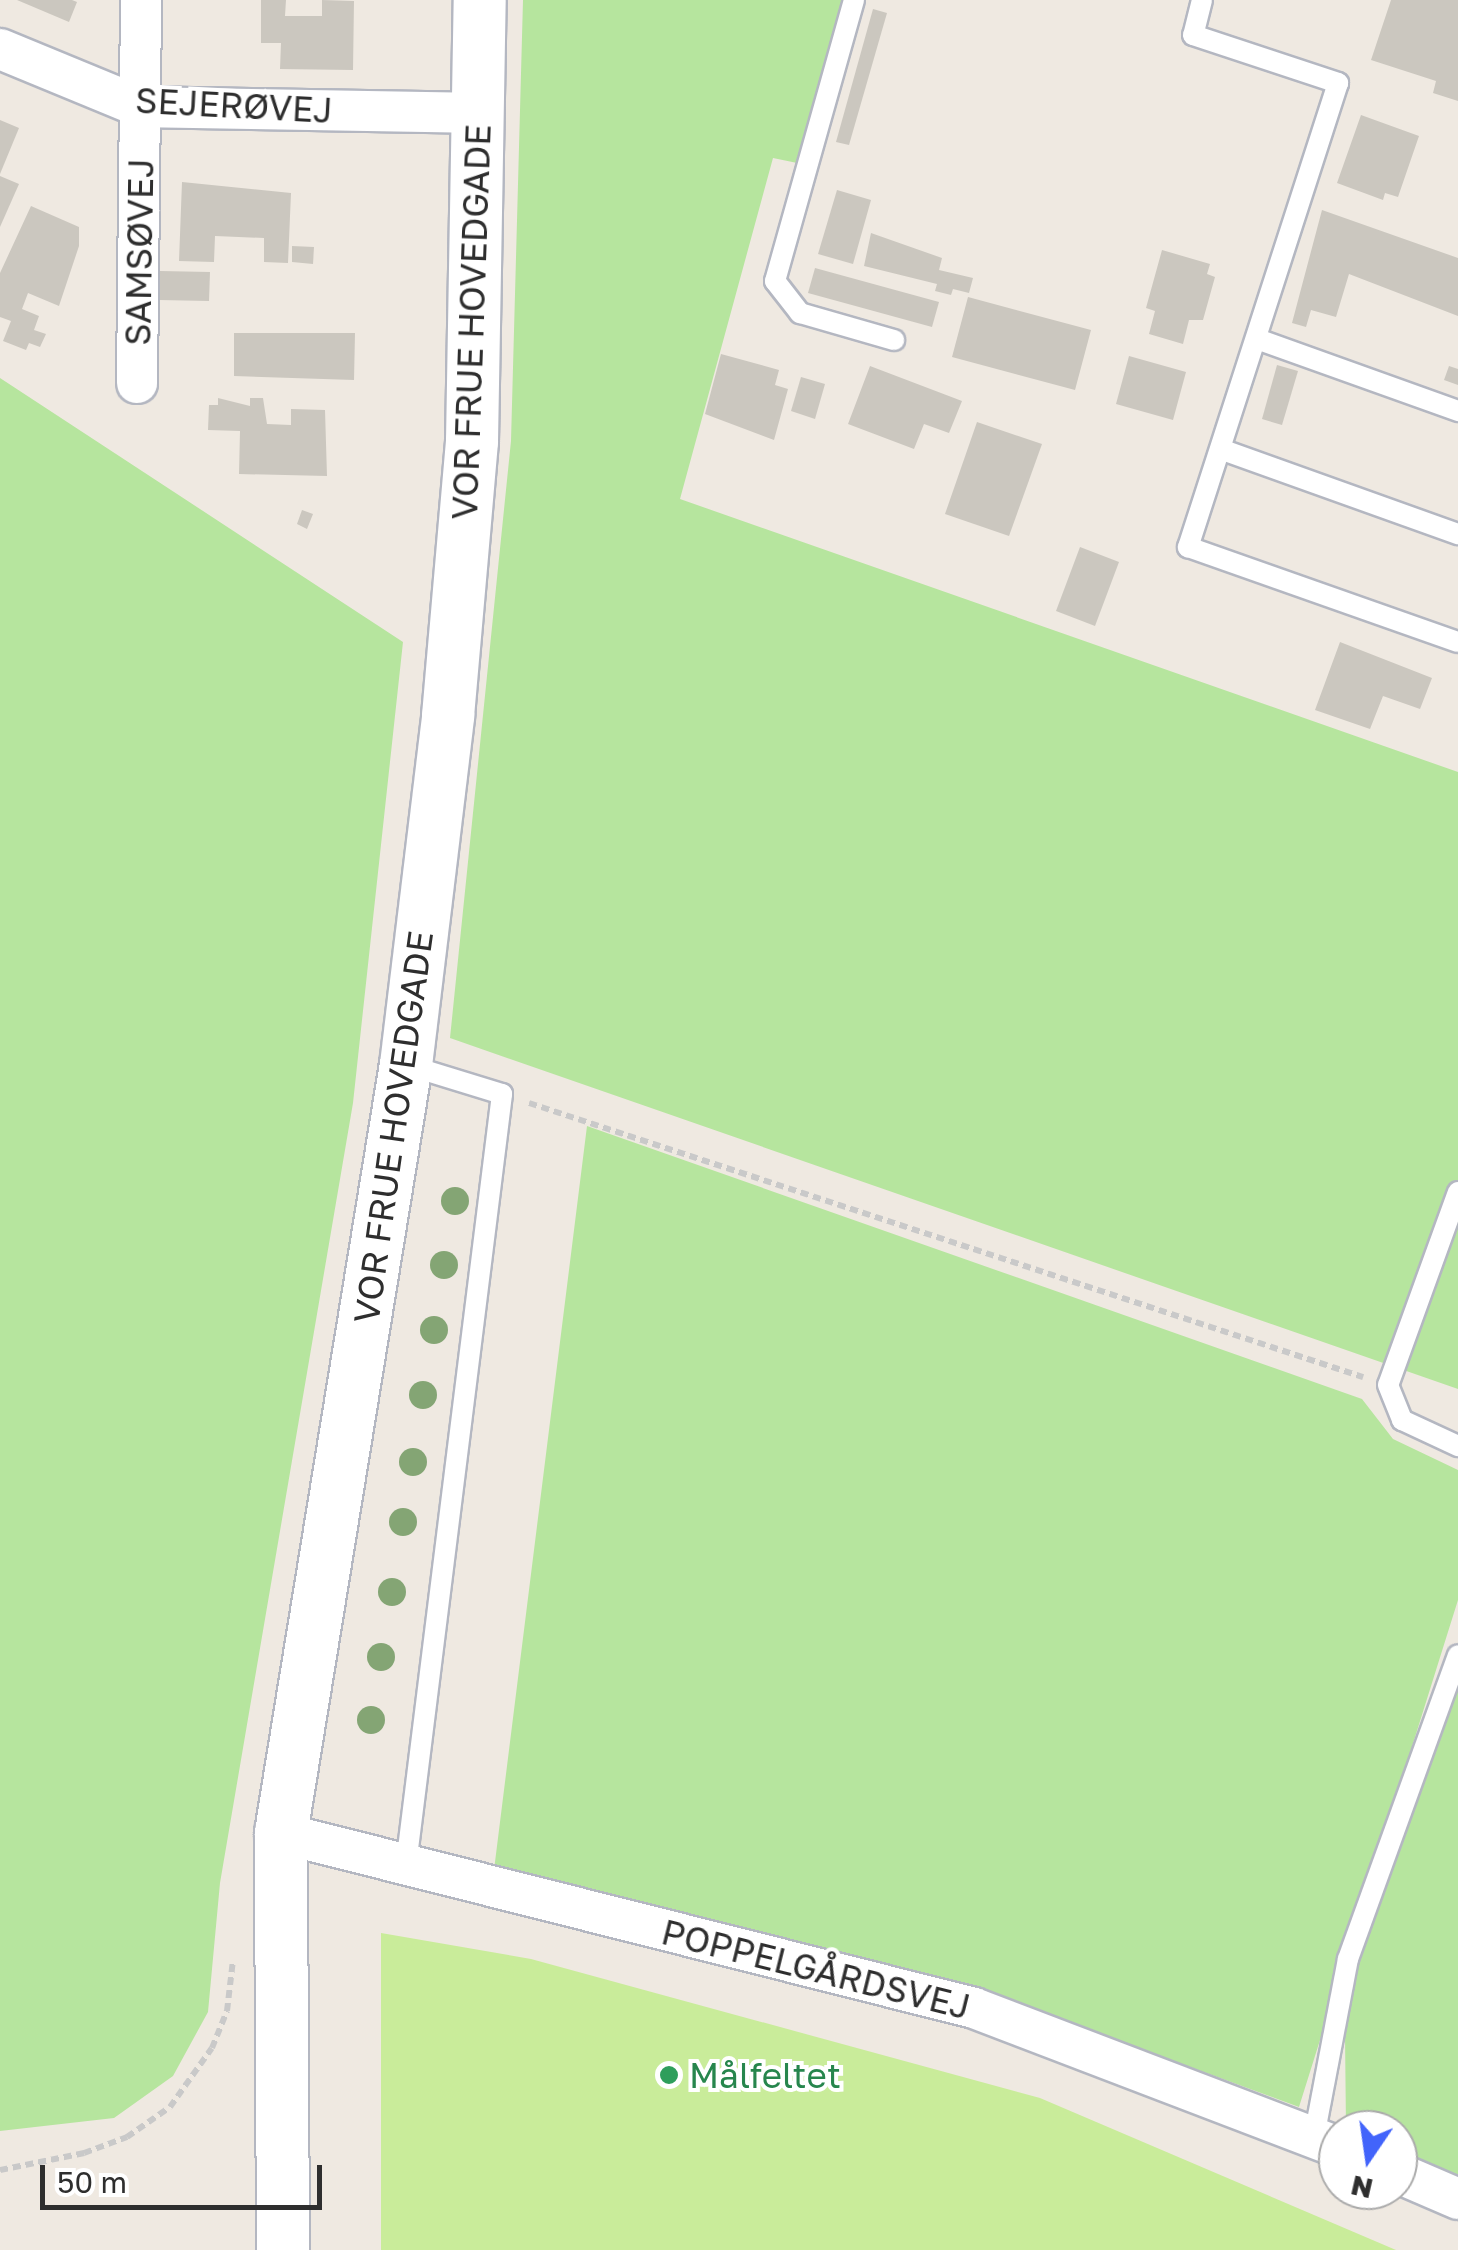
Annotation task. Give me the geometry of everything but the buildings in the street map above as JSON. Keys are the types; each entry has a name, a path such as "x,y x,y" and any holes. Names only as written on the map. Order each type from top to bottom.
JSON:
{"street":[{"name":"SAMSØVEJ","path":"137,383 141,0"},
{"name":"VOR FRUE HOVEDGADE","path":"282,2250 281,1833 406,1065 472,441 480,0"},
{"name":"SEJERØVEJ","path":"0,49 141,107 478,113"},
{"name":"POPPELGÅRDSVEJ","path":"281,1833 974,2008 1318,2139"},
{"path":"1418,2183 1458,2200"}],"lane":[{"path":"854,0 775,281 800,313 894,340"},
{"path":"1202,0 1193,35 1338,83 1223,450 1188,548 1458,642"},
{"path":"1257,339 1458,411"},
{"path":"1223,450 1458,534"},
{"path":"406,1065 502,1094 406,1865"},
{"path":"1458,1192 1388,1385 1402,1420 1458,1446"},
{"path":"1330,2110 1348,1959 1458,1655"}],"path":[{"path":"502,1094 1388,1385"},
{"path":"0,2170 98,2148 170,2108 212,2048 227,2011 234,1952"}],"green space":[{"path":"523,0 848,0 802,164 773,158 680,499 1458,772 1458,1389 450,1038 511,441"},
{"path":"0,378 403,642 353,1103 220,1883 208,2012 173,2076 114,2118 0,2131"},
{"path":"587,1126 1362,1399 1393,1439 1458,1470 1458,1600 1299,2107 980,1990 494,1870"},
{"path":"1458,1686 1458,2183 1418,2164 1418,2110 1346,2110 1345,2035 1359,1961"},
{"name":"Målfeltet","path":"381,1933 531,1959 1040,2098 1396,2250 381,2250"}],"place":[{"name":"Målfeltet","path":"669,2075"}]}
